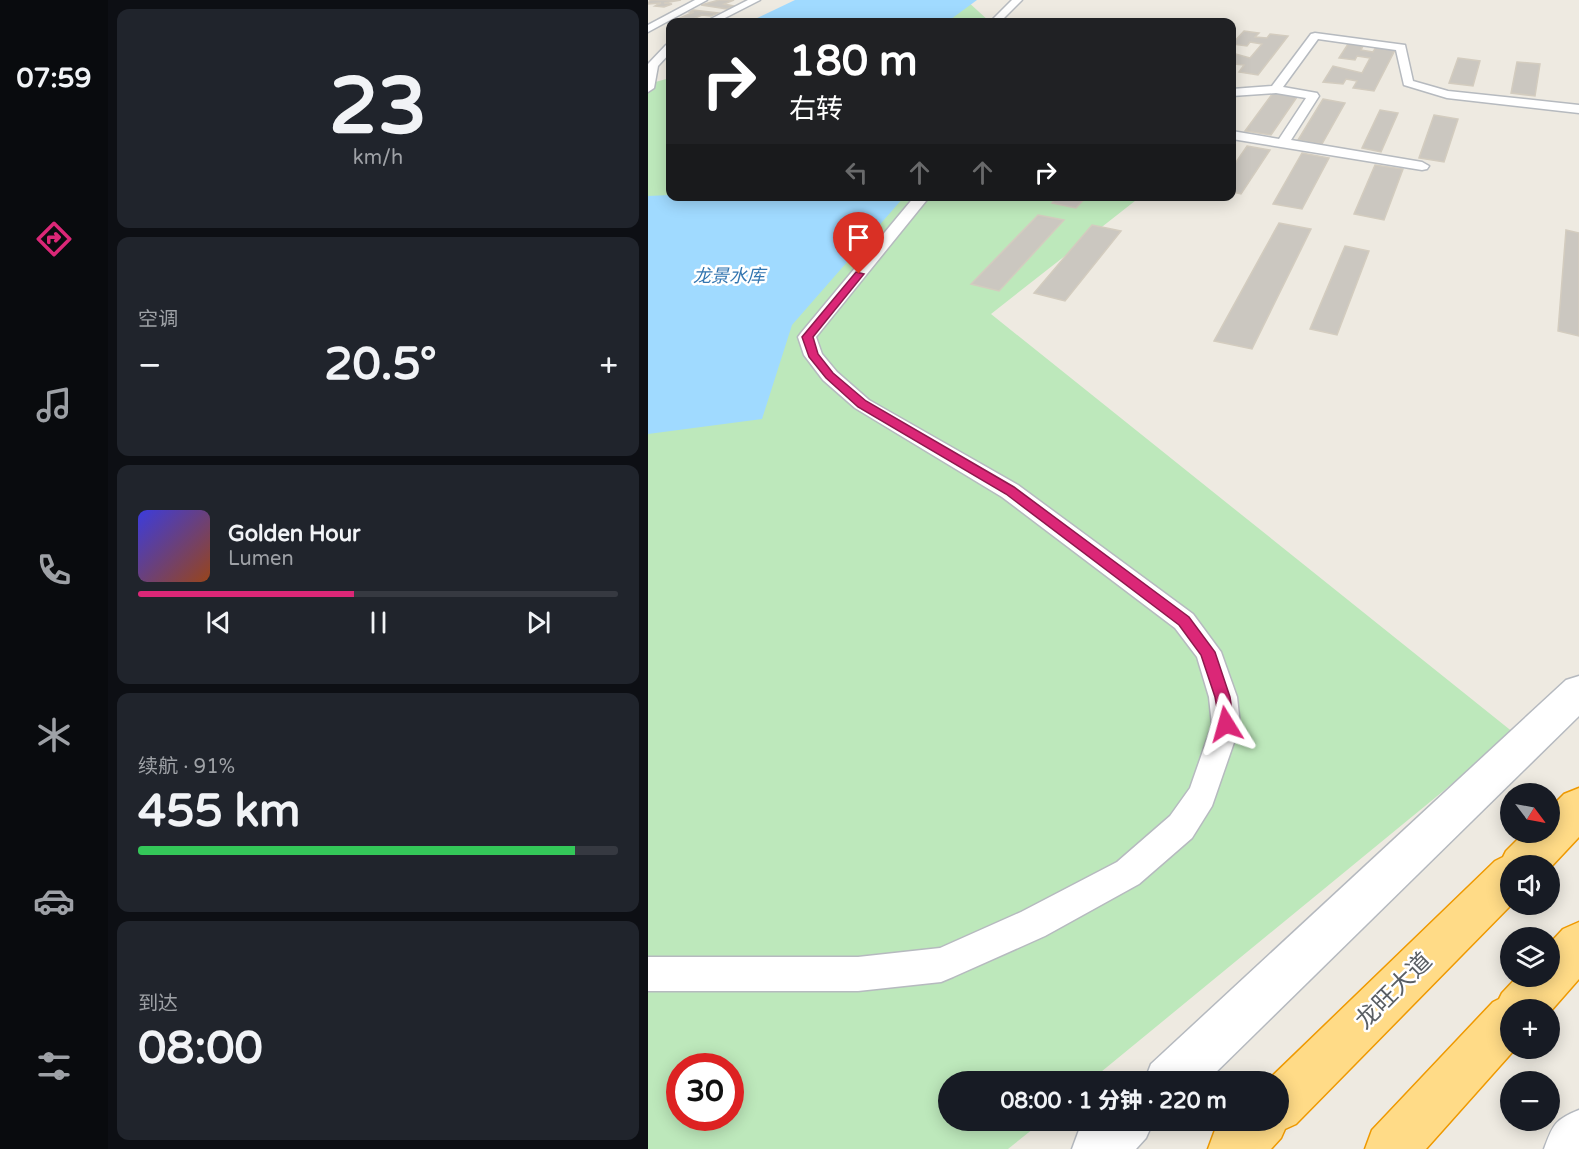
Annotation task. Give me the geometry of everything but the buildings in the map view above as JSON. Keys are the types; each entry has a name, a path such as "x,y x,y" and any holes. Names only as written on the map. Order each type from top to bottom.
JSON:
{"highway":[{"path":"1532,855 1579,808"},
{"name":"龙旺大道","path":"1289,1095 1500,886"},
{"path":"1529,999 1579,945"},
{"path":"1391,1149 1500,1030"},
{"path":"1234,1149 1252,1131"}],"street":[{"path":"668,18 702,0"},
{"path":"718,18 755,0"},
{"path":"999,18 1017,0"},
{"path":"648,29 666,19"},
{"path":"1276,89 1315,36 1401,47 1408,83 1447,94 1579,109"},
{"path":"648,88 653,64 666,51"},
{"path":"1236,92 1276,89 1313,96 1283,143"},
{"path":"1236,136 1422,166"},
{"path":"648,975 858,974 941,964 1033,924 1128,873 1181,827 1202,796 1226,724 1223,697 1208,652 1184,621 1010,491 862,404 830,376 813,355 807,337 920,201"},
{"path":"1181,1071 1579,692"},
{"path":"1098,1149 1117,1131"},
{"path":"1570,1149 1579,1136"}],"green space":[{"path":"966,0 986,18 892,18"},
{"path":"666,79 666,201 1135,201 991,314 1514,733 1102,1071 938,1071 938,1131 1030,1131 1008,1149 648,1149 648,84"}],"water":[{"path":"795,0 977,0 952,18 757,18"},
{"name":"龙景水库","path":"666,195 666,201 900,201 792,325 762,419 648,434 648,196"}],"route":[{"path":"859,274 807,337 813,355 830,376 862,404 1010,491 1184,621 1208,652 1223,697 1226,724"}]}
